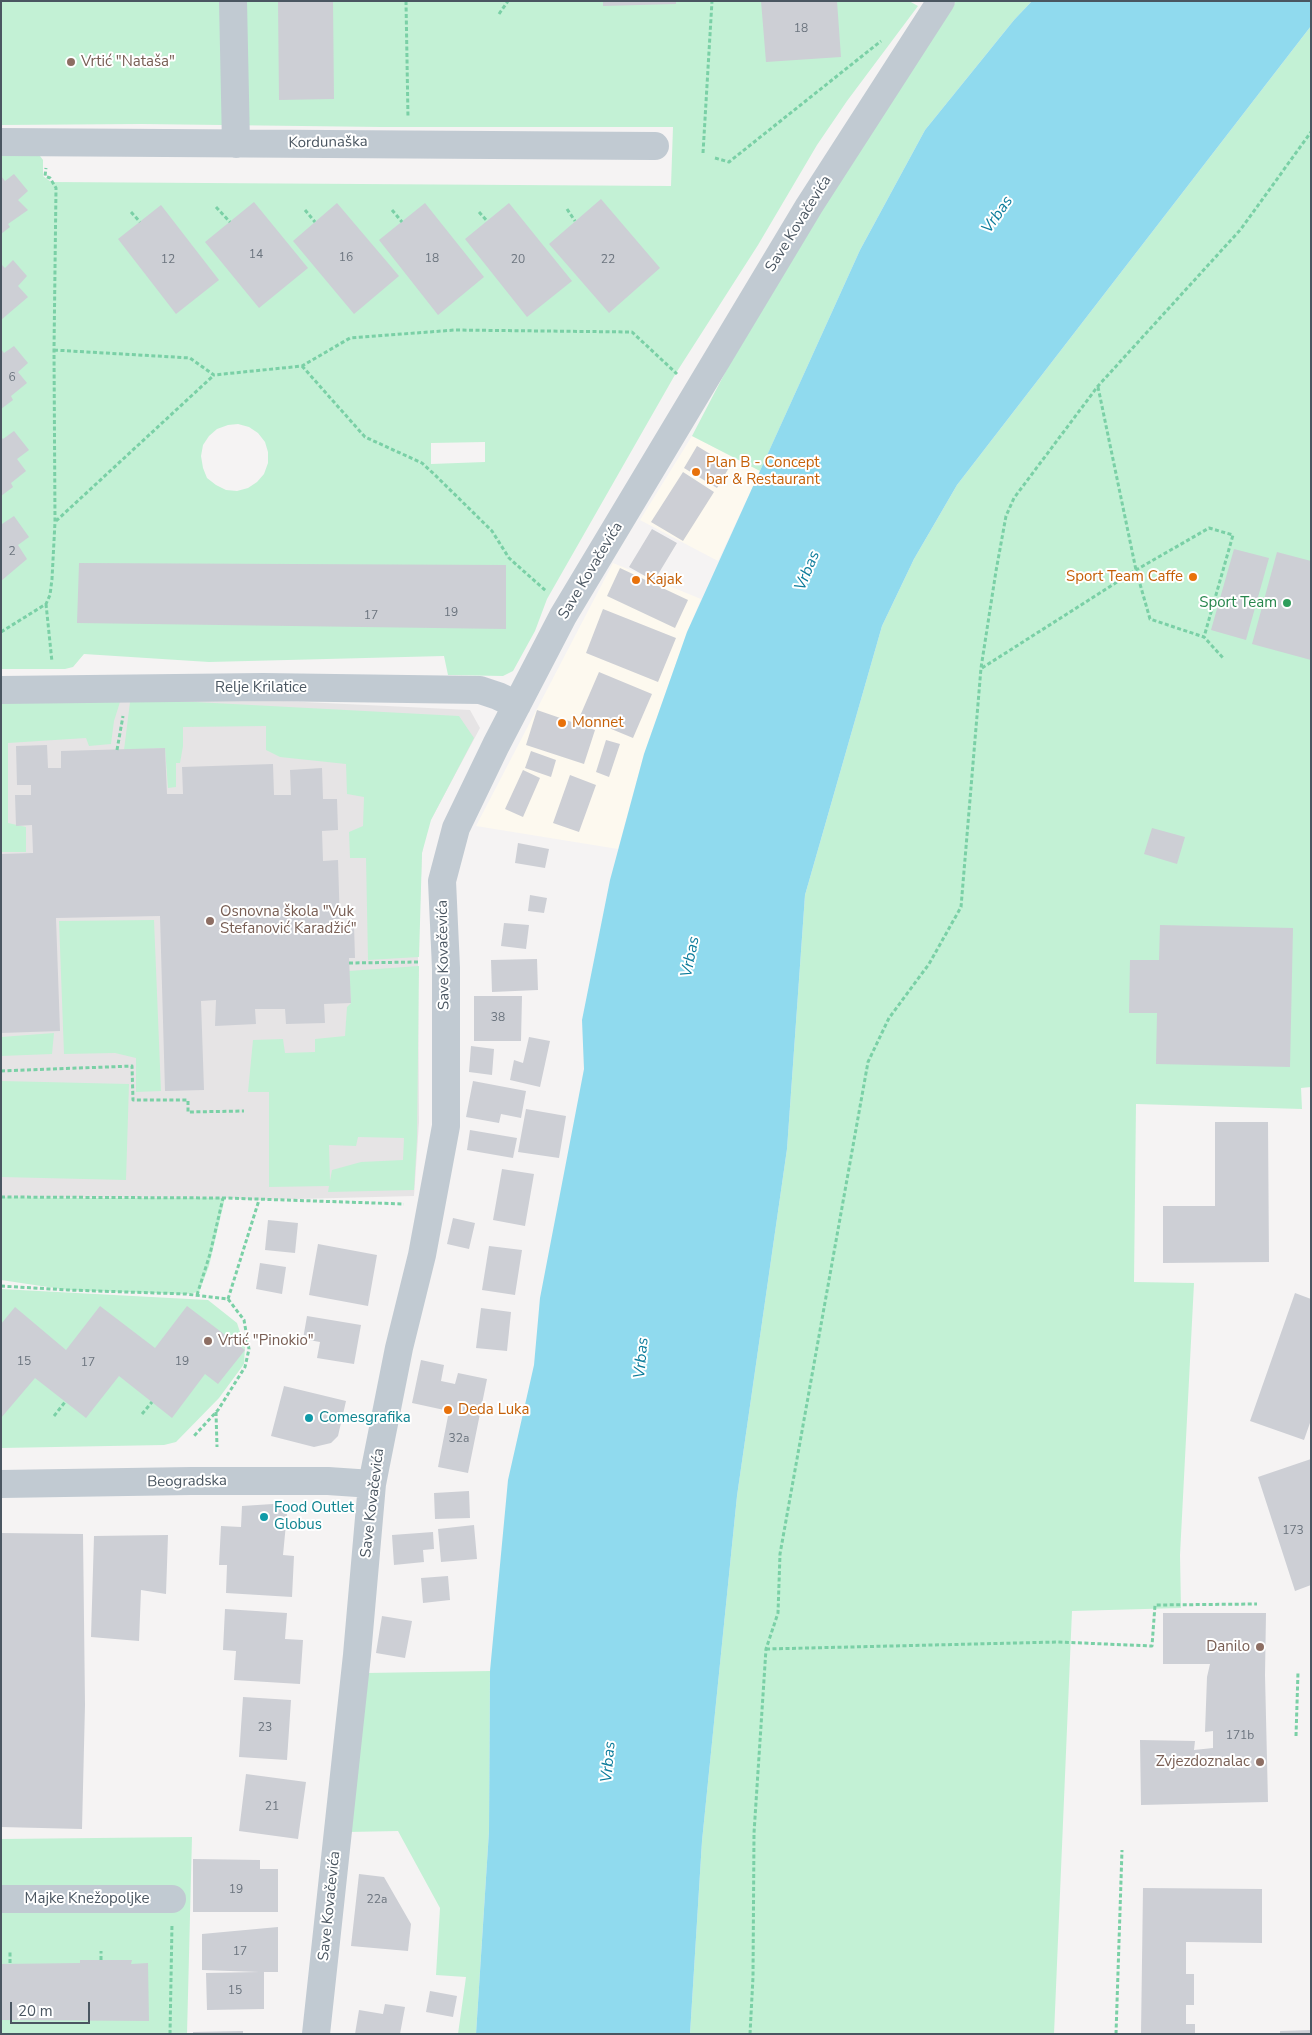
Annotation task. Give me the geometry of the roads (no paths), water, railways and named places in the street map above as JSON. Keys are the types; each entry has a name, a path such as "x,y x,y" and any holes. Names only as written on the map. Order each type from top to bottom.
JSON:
{"street":[{"path":"234,1 236,144"},
{"name":"Save Kovačevića","path":"316,2034 357,1655 372,1484 399,1348 432,1204 446,1126 446,968 442,880 456,828 563,616 777,258 942,1"},
{"name":"Kordunaška","path":"1,142 142,141 236,144 409,143 655,146"},
{"name":"Relje Krilatice","path":"1,690 263,687 480,690 517,705"},
{"name":"Beogradska","path":"1,1484 328,1481 372,1484"},
{"name":"Majke Knežopoljke","path":"1,1898 172,1899"}],"water":[{"name":"Vrbas","path":"1032,1 1311,1 1311,26 957,485 914,559 882,626 805,895 787,1149 737,1496 702,1841 690,2034 476,2034 489,1831 490,1671 508,1480 534,1365 540,1298 584,1069 582,1020 610,880 644,754 687,632 860,250 925,130 1014,20"}],"place":[{"name":"Vrtić \"Nataša\"","path":"71,62"},
{"name":"Plan B - Concept bar & Restaurant","path":"696,472"},
{"name":"Sport Team Caffe","path":"1193,577"},
{"name":"Kajak","path":"636,580"},
{"name":"Sport Team","path":"1287,603"},
{"name":"Monnet","path":"562,723"},
{"name":"Osnovna škola \"Vuk Stefanović Karadžić\"","path":"210,921"},
{"name":"Vrtić \"Pinokio\"","path":"208,1341"},
{"name":"Deda Luka","path":"448,1410"},
{"name":"Comesgrafika","path":"309,1418"},
{"name":"Food Outlet Globus","path":"264,1517"},
{"name":"Danilo","path":"1260,1647"},
{"name":"Zvjezdoznalac","path":"1260,1762"}]}
